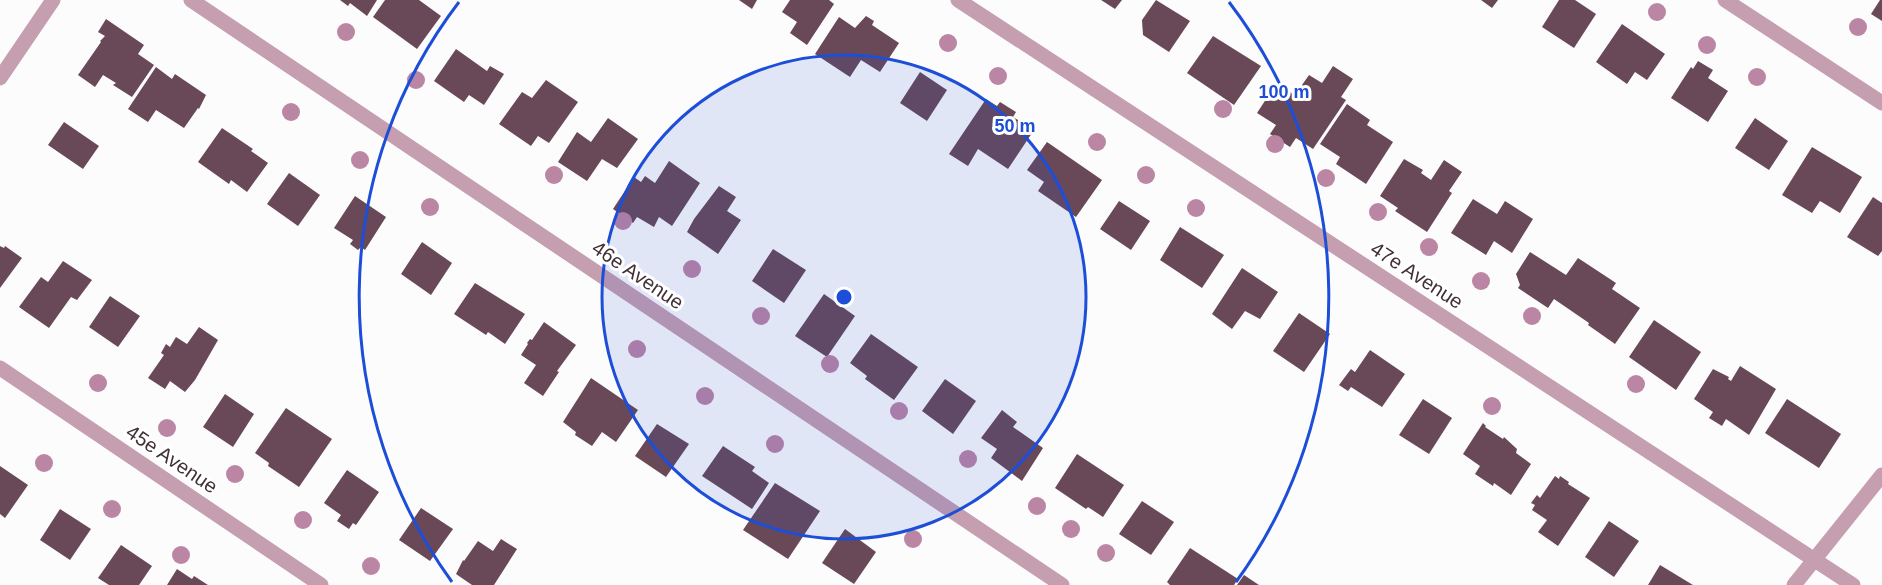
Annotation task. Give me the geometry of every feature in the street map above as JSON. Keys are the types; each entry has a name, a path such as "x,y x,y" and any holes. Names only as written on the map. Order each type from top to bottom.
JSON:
{"street":[{"path":"0,78 53,0"},
{"name":"46e Avenue","path":"190,0 1062,585"},
{"name":"47e Avenue","path":"958,0 1853,585"},
{"path":"1725,0 1882,103"},
{"name":"45e Avenue","path":"0,368 321,585"},
{"path":"1794,585 1882,475"}],"building":[{"path":"340,0 377,0 367,16 350,3 348,6"},
{"path":"385,0 419,0 441,16 417,49 373,17"},
{"path":"739,0 757,0 752,9"},
{"path":"790,0 829,0 834,4 807,45 790,33 797,22 782,12"},
{"path":"1101,0 1122,0 1115,9"},
{"path":"1156,0 1190,21 1169,52 1143,35 1142,20"},
{"path":"1481,0 1498,0 1492,8"},
{"path":"1559,0 1575,0 1596,14 1574,48 1542,27"},
{"path":"1882,0 1882,21 1871,14"},
{"path":"866,16 874,21 872,25 899,43 880,72 861,60 850,77 815,54 839,17 855,28"},
{"path":"106,19 144,45 138,54 154,65 132,97 113,85 116,83 103,75 95,87 78,75 105,36 98,32"},
{"path":"1622,24 1665,54 1647,80 1635,72 1627,84 1596,62"},
{"path":"1213,36 1261,66 1234,105 1187,73"},
{"path":"456,49 487,71 490,66 504,74 484,105 469,95 464,102 434,81"},
{"path":"1698,61 1713,70 1708,78 1728,91 1708,122 1671,98 1691,67 1693,69"},
{"path":"1333,66 1353,79 1341,97 1346,100 1313,149 1296,138 1290,147 1270,134 1276,125 1257,113 1276,84 1295,95 1309,75 1322,83"},
{"path":"156,67 172,79 175,74 206,95 199,109 184,128 156,110 148,122 128,109"},
{"path":"920,72 947,90 927,121 900,103"},
{"path":"546,80 578,102 549,143 538,136 531,146 499,124 522,92 532,98"},
{"path":"986,99 997,106 1000,102 1016,112 1013,117 1034,130 1008,169 978,149 968,166 949,154"},
{"path":"1347,104 1370,120 1367,125 1393,142 1366,184 1336,164 1340,157 1320,144"},
{"path":"608,118 638,139 617,168 602,159 587,181 558,162 577,132 591,142"},
{"path":"1755,118 1788,141 1769,170 1735,148"},
{"path":"64,122 99,146 83,169 48,145"},
{"path":"222,128 253,149 251,151 268,163 247,192 231,180 229,184 198,162"},
{"path":"1047,142 1102,180 1076,217 1038,191 1044,182 1027,170"},
{"path":"1812,147 1862,177 1840,213 1820,201 1812,213 1782,195"},
{"path":"1404,159 1423,170 1421,173 1431,180 1444,160 1462,172 1449,191 1452,193 1427,232 1395,211 1398,208 1380,196"},
{"path":"669,161 700,183 672,226 659,217 654,227 637,217 633,223 613,209 634,177 641,182 645,176 655,183"},
{"path":"289,173 320,195 298,226 267,204"},
{"path":"719,186 736,197 727,211 741,220 718,254 687,232"},
{"path":"355,196 386,217 365,250 361,247 358,250 350,244 353,240 334,228"},
{"path":"1873,197 1882,203 1882,251 1878,256 1847,237"},
{"path":"1473,199 1497,214 1505,201 1533,219 1512,253 1494,241 1486,255 1451,233"},
{"path":"1119,201 1150,221 1131,250 1100,229"},
{"path":"1180,227 1224,255 1202,288 1160,260"},
{"path":"422,242 452,263 431,295 401,274"},
{"path":"0,246 4,248 5,246 22,258 0,288"},
{"path":"773,249 806,270 784,303 752,281"},
{"path":"1530,252 1566,275 1578,258 1616,283 1612,289 1640,308 1615,344 1554,299 1548,308 1518,288 1520,285 1516,274"},
{"path":"63,261 92,280 77,300 71,297 49,328 19,307 41,277 48,282"},
{"path":"1242,268 1278,292 1260,319 1245,311 1232,329 1212,314"},
{"path":"475,283 525,314 505,344 488,332 486,335 454,314"},
{"path":"824,294 855,316 827,357 795,336"},
{"path":"110,296 140,316 118,347 89,327"},
{"path":"1299,313 1330,334 1304,372 1273,351"},
{"path":"1654,320 1701,352 1676,390 1629,357"},
{"path":"544,322 576,345 557,371 559,372 543,396 524,383 536,365 521,355 527,343 530,339 532,340"},
{"path":"199,327 218,340 195,380 185,392 170,381 165,389 148,378 164,355 161,353 166,344 170,347 176,337 187,344"},
{"path":"871,334 918,367 894,400 865,379 867,376 850,363"},
{"path":"1370,350 1405,374 1382,407 1351,387 1348,391 1339,385 1351,369 1355,372"},
{"path":"1740,366 1776,389 1749,435 1726,419 1722,426 1709,418 1713,412 1694,399 1713,369 1729,377 1731,381"},
{"path":"591,378 638,410 616,442 602,432 592,446 575,435 576,432 563,422"},
{"path":"945,379 976,401 953,434 922,411"},
{"path":"225,394 254,414 233,447 203,427"},
{"path":"1423,399 1452,418 1429,454 1399,435"},
{"path":"1787,399 1841,434 1819,468 1765,433"},
{"path":"286,408 332,439 299,487 268,466 269,463 255,453"},
{"path":"1002,410 1017,422 1013,427 1043,448 1022,481 991,458 997,449 981,438"},
{"path":"1483,423 1485,427 1503,439 1504,437 1517,449 1516,453 1531,464 1511,495 1475,474 1480,466 1463,454"},
{"path":"657,424 689,444 666,477 635,456"},
{"path":"723,446 755,467 752,471 769,483 752,509 702,476"},
{"path":"1077,454 1124,485 1103,517 1088,507 1086,509 1055,488"},
{"path":"0,466 28,485 5,518 0,514"},
{"path":"347,470 379,492 356,525 353,523 349,529 337,521 341,515 324,503"},
{"path":"1555,476 1559,479 1560,476 1590,498 1558,546 1538,532 1547,520 1532,510 1535,505 1531,503 1537,495 1540,498"},
{"path":"775,483 820,511 788,559 743,530"},
{"path":"1142,501 1174,522 1151,555 1119,534"},
{"path":"421,508 453,529 430,561 399,540"},
{"path":"60,509 91,529 70,560 40,540"},
{"path":"1609,521 1639,541 1614,577 1585,557"},
{"path":"845,529 876,552 854,584 822,563"},
{"path":"501,539 517,549 494,585 472,585 456,574 463,560 478,541 493,551"},
{"path":"121,545 152,566 139,585 109,585 98,578"},
{"path":"1190,548 1238,579 1234,585 1170,585 1167,582"},
{"path":"1660,565 1693,585 1648,585"},
{"path":"177,569 192,579 194,576 208,585 167,585"},
{"path":"1244,575 1259,585 1237,585"}]}
